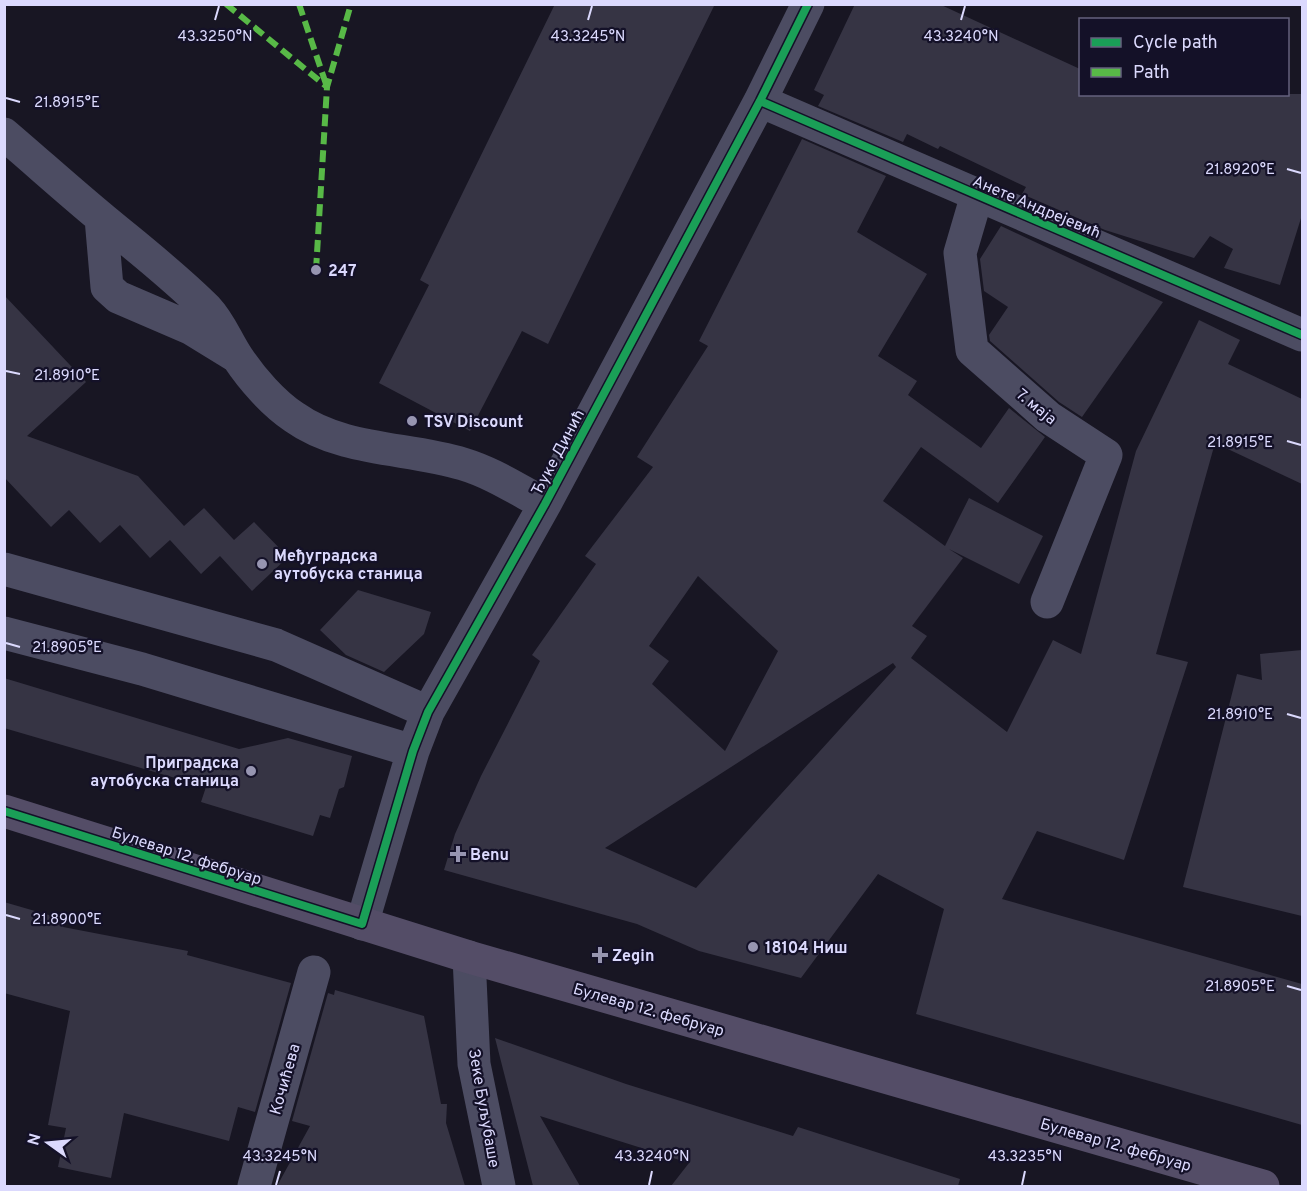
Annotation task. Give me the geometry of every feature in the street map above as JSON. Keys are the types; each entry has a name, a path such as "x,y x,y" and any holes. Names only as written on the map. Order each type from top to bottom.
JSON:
{"main road":[{"name":"Булевар 12. фебруар","path":"4,811 470,957 1263,1186"}],"street":[{"name":"Ђуке Динић","path":"362,924 413,751 428,712 545,504 760,101 808,4"},
{"name":"Анете Андрејевић","path":"760,101 1302,336"},
{"path":"4,134 101,218 159,263 209,311 226,333 238,358 274,401 295,418 322,433 360,444 464,464 499,478 545,504"},
{"name":"7. маја","path":"977,195 960,252 972,350 1048,417 1106,455 1047,602"},
{"path":"101,218 107,286 118,297 190,328 238,358"},
{"path":"104,270 107,261 118,250 127,247 139,249"},
{"path":"4,570 276,645 428,712"},
{"path":"4,633 175,678 413,751"},
{"name":"Зеке Буљубаше","path":"470,957 474,1064 499,1186"},
{"name":"Кочићева","path":"254,1186 314,972"}],"building":[{"path":"555,4 715,4 548,344 522,331 470,431 379,383 429,285 420,280"},
{"path":"855,4 939,4 1079,69 1079,96 1289,96 1289,94 1302,94 1302,215 1280,285 1224,268 1233,249 1210,236 1194,258 1105,230 1022,194 1026,187 940,146 938,149 907,134 903,142 818,106 824,95 814,90"},
{"path":"802,139 886,176 857,232 927,274 878,356 917,381 908,395 981,448 1009,408 1045,437 998,503 921,447 883,501 945,546 969,498 1043,536 1019,584 949,549 963,558 912,626 927,636 911,658 1007,732 1053,640 1081,654 1136,451 1199,320 1240,340 1228,364 1302,399 1302,484 1215,443 1156,654 1188,662 1124,860 1037,831 1002,899 1302,984 1302,1125 916,1014 944,909 878,874 801,978 699,951 637,924 444,870 455,834 481,776 540,661 532,655 596,564 585,556 653,467 637,457 708,346 699,341","holes":["698,576 778,651 725,751 652,684 669,661 649,646","893,663 896,667 696,888 605,848"]},
{"path":"1001,226 1163,302 1082,417 1059,402 990,341 989,335 1008,307 984,291 980,259"},
{"path":"4,295 86,382 27,436 138,476 184,526 204,508 234,540 254,522 288,557 252,591 220,556 201,574 170,540 150,558 120,525 100,543 69,510 51,527 4,477"},
{"path":"358,590 431,612 424,634 384,672 346,655 320,630"},
{"path":"1302,650 1302,916 1183,887 1237,674 1262,680 1260,654"},
{"name":"Приградска аутобуска станица","path":"4,678 239,749 288,738 352,756 344,787 339,789 330,818 320,815 313,836 201,802 206,787 4,728"},
{"path":"4,902 66,920 63,927 188,951 187,955 291,983 255,1112 238,1107 229,1141 124,1113 111,1178 58,1167 66,1128 48,1125 70,1011 4,993"},
{"path":"335,990 424,1016 441,1104 447,1104 446,1123 465,1186 277,1186 310,1126 292,1121 328,993 334,995"},
{"path":"495,1038 626,1084 793,1136 798,1127 960,1179 958,1186 671,1186 689,1163 540,1116 580,1186 533,1186"}],"marked path":[{"path":"226,4 327,87"},
{"path":"299,4 327,87"},
{"path":"316,270 327,87 351,4"}],"cycle path":[{"path":"4,811 362,924 413,751 428,712 545,504 760,101 808,4"},
{"path":"760,101 1302,335"}],"place":[{"name":"247","path":"316,270"},
{"name":"TSV Discount","path":"412,421"},
{"name":"Међуградска аутобуска станица","path":"262,564"},
{"name":"Приградска аутобуска станица","path":"251,771"},
{"name":"Benu","path":"458,854"},
{"name":"18104 Ниш","path":"753,947"},
{"name":"Zegin","path":"600,955"}]}
